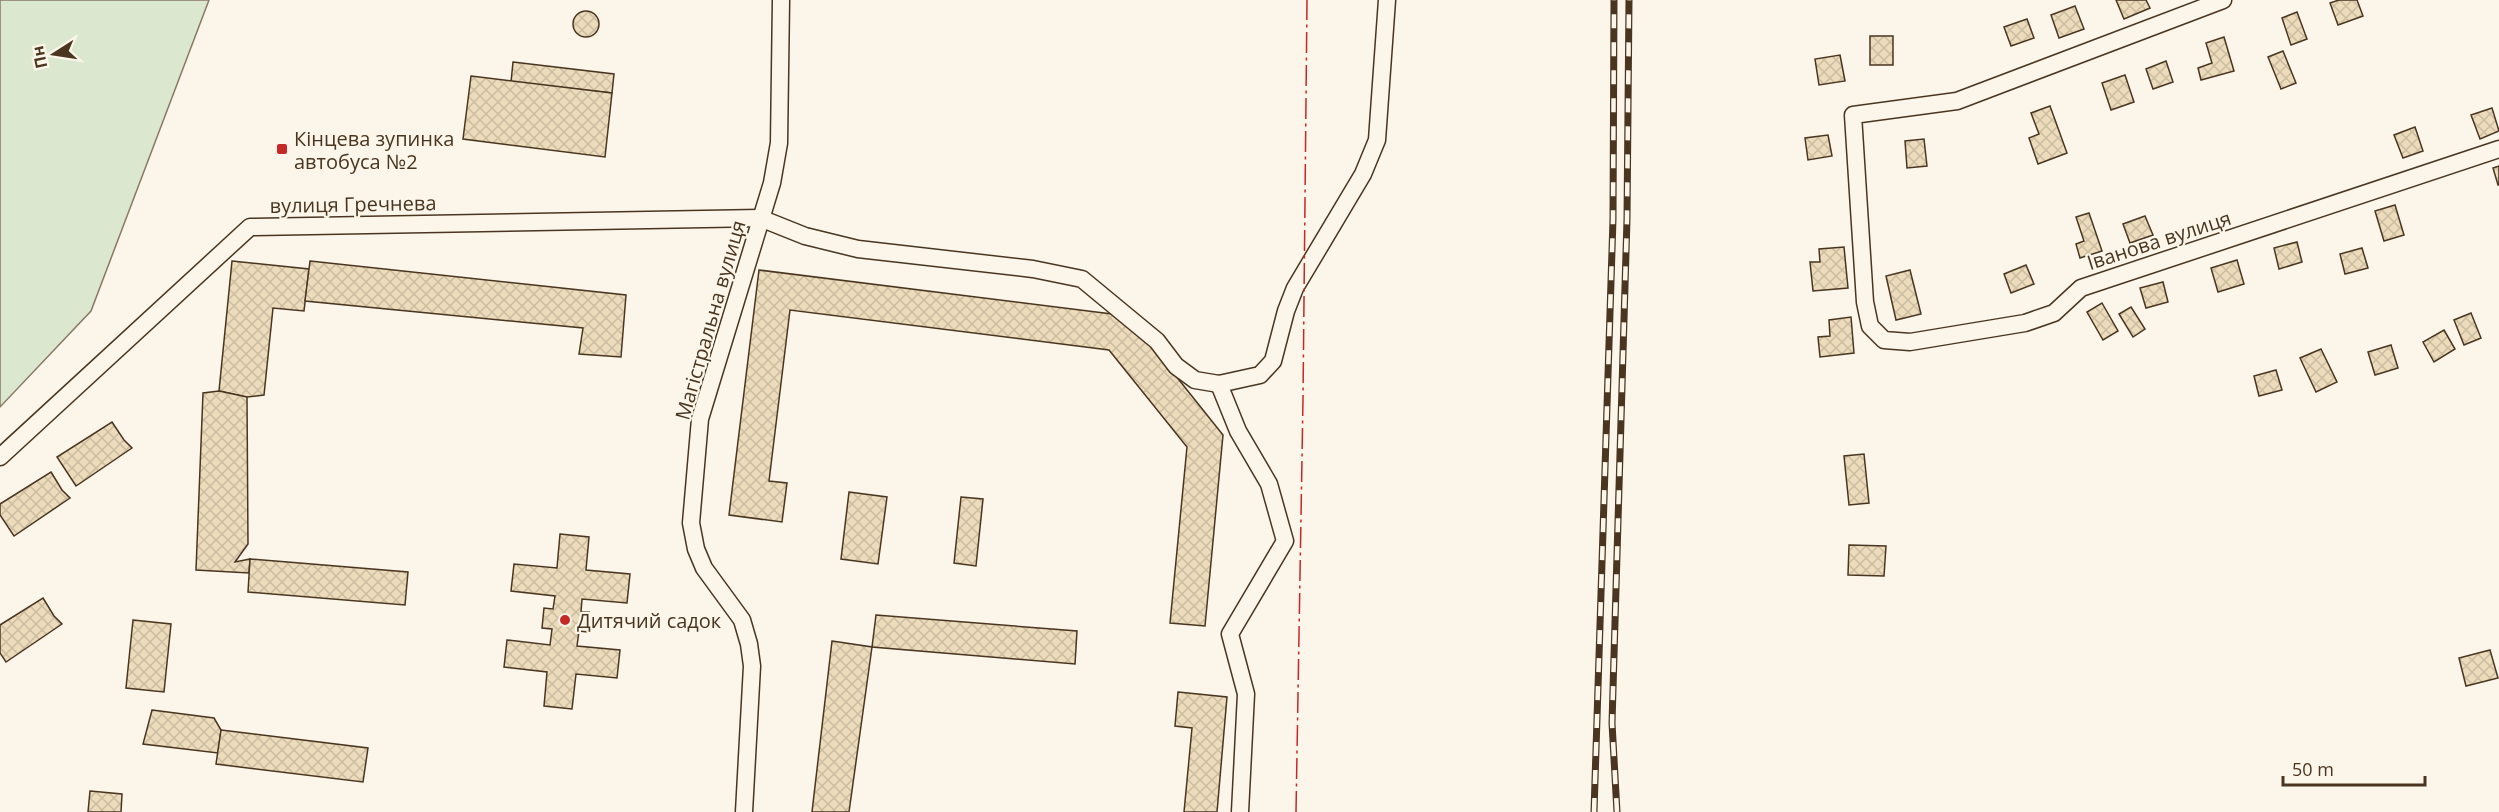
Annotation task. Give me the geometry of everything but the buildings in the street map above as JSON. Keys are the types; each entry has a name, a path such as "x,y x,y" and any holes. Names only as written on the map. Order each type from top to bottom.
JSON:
{"street":[{"path":"760,218 772,183 779,143 781,0"},
{"name":"Магістральна вулиця","path":"744,812 752,666 749,644 742,620 704,568 696,549 691,523 700,419 760,218 805,236 858,249 1033,269 1082,279 1157,341 1176,366 1195,380 1219,384 1260,375 1273,361 1286,311 1295,288 1363,174 1377,140 1387,0"},
{"name":"Іванова вулиця","path":"2223,0 1957,101 1853,115 1865,302 1870,326 1884,340 1911,342 2025,323 2054,313 2081,288 2499,149"},
{"name":"вулиця Гречнева","path":"0,457 250,227 760,218"},
{"path":"1219,384 1238,430 1269,484 1285,541 1230,634 1246,694 1240,812"}],"green space":[{"path":"0,0 209,0 91,311 0,407"}],"railway":[{"path":"1594,812 1613,219 1614,0"},
{"path":"1617,812 1612,723 1627,219 1629,0"}],"power":[{"path":"1296,812 1307,0"}],"place":[{"name":"Кінцева зупинка автобуса №2","path":"282,149"},
{"name":"Дитячий садок","path":"565,620"}]}
